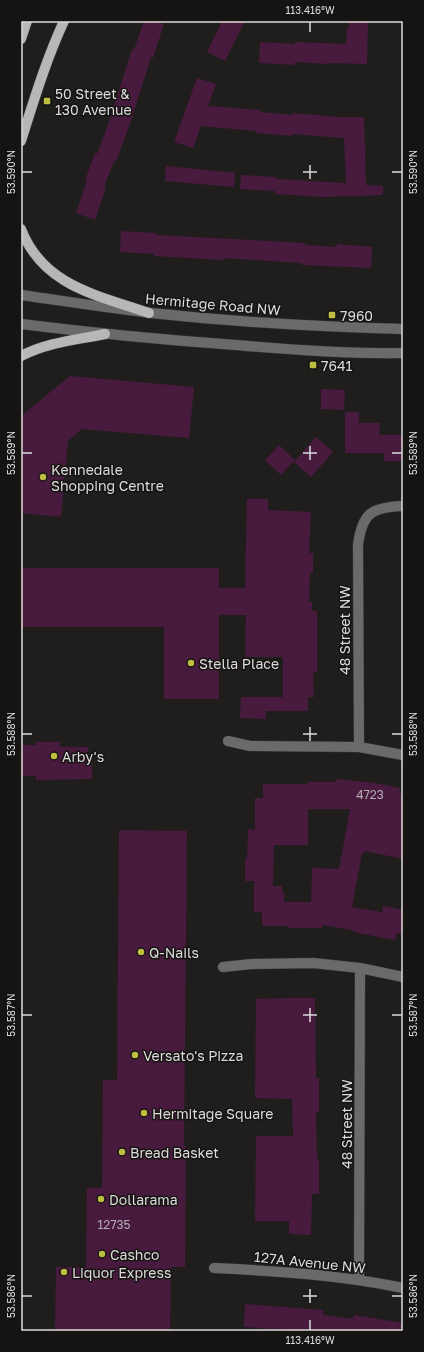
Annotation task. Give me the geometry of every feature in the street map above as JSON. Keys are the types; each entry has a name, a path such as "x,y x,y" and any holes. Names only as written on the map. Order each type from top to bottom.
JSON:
{"main road":[{"path":"21,39 27,21"},
{"path":"21,141 40,82 64,21"},
{"path":"21,229 40,262 61,279 84,290 149,313"},
{"path":"21,356 54,343 68,342 105,334"}],"street":[{"name":"Hermitage Road NW","path":"21,295 149,313 288,324 403,329"},
{"path":"21,324 105,334 308,351 362,354 403,353"},
{"name":"48 Street NW","path":"359,747 358,545 361,529 368,516 381,508 403,506"},
{"path":"228,742 250,746 359,747 403,755"},
{"path":"224,967 252,964 313,963 360,968 403,977"},
{"name":"48 Street NW","path":"359,1280 360,968"},
{"name":"127A Avenue NW","path":"214,1268 254,1270 359,1280 403,1288"}],"building":[{"path":"144,21 156,21 164,24 153,58 151,57 131,121 116,161 114,161 104,187 106,187 95,220 76,213 87,181 85,180 109,122 132,49 134,50"},
{"path":"222,21 245,21 225,61 207,52"},
{"path":"349,21 368,21 367,64 295,62 295,65 259,63 260,42 294,44 295,42 346,44"},
{"path":"197,78 216,84 208,106 260,110 260,112 293,115 293,113 339,117 364,117 366,185 383,186 383,195 324,197 275,194 275,191 240,189 241,175 276,177 276,179 346,183 344,138 256,133 257,131 201,126 193,148 174,142"},
{"path":"166,166 235,173 234,187 165,181"},
{"path":"121,231 156,233 156,235 305,243 305,245 337,247 337,244 372,247 371,268 302,265 302,263 223,258 223,260 154,256 154,254 120,252"},
{"name":"Kennedale Shopping Centre","path":"70,376 194,387 189,438 82,429 68,441 61,517 21,513 21,416"},
{"path":"321,389 345,390 344,410 321,409"},
{"path":"345,412 359,412 359,423 380,423 379,435 403,435 402,461 384,461 384,453 345,453"},
{"path":"316,437 333,452 311,477 294,462"},
{"path":"279,445 295,460 281,475 265,460"},
{"path":"247,499 268,499 268,510 311,512 309,553 313,553 313,573 310,573 309,602 312,602 312,611 317,611 317,672 313,672 314,697 308,697 308,711 266,711 266,719 240,718 241,697 283,697 283,657 245,657 246,615 219,615 219,699 164,699 164,627 21,627 21,568 219,568 219,588 245,588"},
{"name":"Arby's","path":"36,742 60,742 60,747 88,747 87,765 92,765 92,779 36,780 36,776 21,776 21,745 36,745"},
{"path":"336,779 376,783 400,788 399,794 403,794 403,859 365,851 362,853 352,907 382,912 383,906 403,910 403,934 397,933 395,940 353,932 353,930 322,925 322,928 262,926 262,912 254,912 254,881 245,881 245,859 247,859 248,829 255,830 255,798 263,798 263,784 308,784 308,782 336,782","holes":["308,809 350,809 339,869 312,868 311,902 284,902 285,893 282,893 282,886 273,886 274,845 308,845"]},
{"name":"Hermitage Square","path":"119,830 187,831 184,1146 186,1146 185,1267 171,1267 170,1331 55,1330 56,1267 86,1267 87,1188 102,1188 103,1080 117,1080"},
{"path":"315,998 316,1078 319,1078 319,1112 316,1112 317,1160 319,1160 319,1194 312,1194 311,1235 289,1234 289,1221 255,1221 256,1136 293,1136 292,1099 255,1098 256,999"},
{"path":"245,1304 323,1310 323,1315 353,1319 354,1315 403,1323 403,1331 303,1331 244,1327"}],"place":[{"name":"50 Street & 130 Avenue","path":"47,101"},
{"name":"7960","path":"332,315"},
{"name":"7641","path":"313,365"},
{"name":"Kennedale Shopping Centre","path":"43,477"},
{"name":"Stella Place","path":"191,663"},
{"name":"Arby's","path":"54,756"},
{"name":"Q-Nails","path":"141,952"},
{"name":"Versato's Pizza","path":"135,1055"},
{"name":"Hermitage Square","path":"144,1113"},
{"name":"Bread Basket","path":"122,1152"},
{"name":"Dollarama","path":"101,1199"},
{"name":"Cashco","path":"102,1254"},
{"name":"Liquor Express","path":"64,1272"}]}
